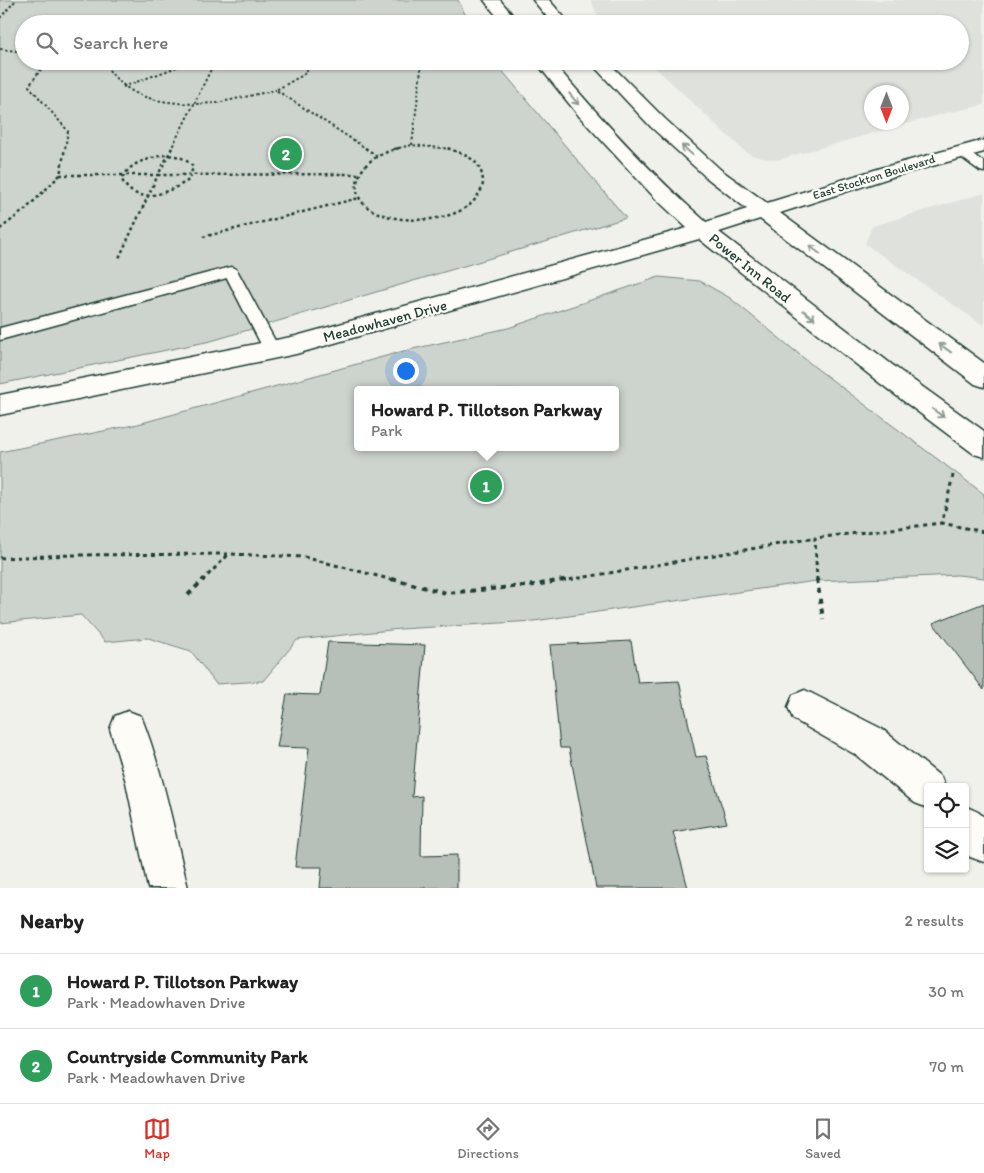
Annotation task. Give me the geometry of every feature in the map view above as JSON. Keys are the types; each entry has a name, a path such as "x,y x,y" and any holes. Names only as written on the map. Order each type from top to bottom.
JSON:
{"main road":[{"path":"492,0 504,15"},
{"path":"541,0 554,15"},
{"name":"Power Inn Road","path":"550,70 585,112 662,194 703,230 890,377 984,446"},
{"path":"605,70 658,123 714,174 984,377"},
{"name":"East Stockton Boulevard","path":"764,212 888,172 984,146"},
{"name":"Meadowhaven Drive","path":"0,405 296,345 536,280 764,212"},
{"path":"805,707 869,742 924,787"},
{"path":"128,729 144,782 168,888"},
{"path":"968,828 984,843"}],"lane":[{"path":"960,152 984,168"},
{"path":"0,334 231,272 272,350"}],"path":[{"path":"0,18 16,0"},
{"path":"0,49 15,51"},
{"path":"0,229 26,210 60,175 68,131 29,86 41,70"},
{"path":"108,70 112,77 135,95 158,102 194,104 217,103 276,90 309,70"},
{"path":"124,87 169,70"},
{"path":"120,258 158,175 211,70"},
{"path":"412,145 421,70"},
{"path":"276,90 377,156"},
{"path":"412,145 431,145 449,148 465,154 478,163 485,176 484,189 475,201 460,212 439,218 416,221 393,218 374,211 359,198 356,189 358,174 364,165 377,156 393,149 412,145"},
{"path":"168,155 183,158 190,162 193,167 192,175 182,186 172,191 148,196 128,191 123,186 121,179 130,166 140,160 168,155"},
{"path":"60,175 358,174"},
{"path":"203,237 359,198"},
{"path":"942,522 953,475"},
{"path":"0,558 71,555 229,554 304,557 446,592 535,585 815,538 942,522 984,532"},
{"path":"815,538 815,566 823,619"},
{"path":"188,596 229,554"}],"shaded area":[{"path":"0,0 458,0 466,15 15,15 15,70 502,70 626,218 211,341 0,384"},
{"path":"591,0 984,0 984,105 909,123 909,85 864,85 864,130 885,130 777,160 751,155 742,149 658,70 969,70 969,15 599,15"},
{"path":"984,193 984,326 865,244 872,226"},
{"path":"659,277 700,281 730,298 816,368 984,494 984,578 958,575 816,581 534,621 400,629 297,640 263,681 216,684 191,651 148,638 105,642 81,615 0,623 0,452 138,424 408,350 508,328"}],"building":[{"path":"984,603 984,690 933,623"},
{"path":"631,641 638,683 679,681 696,757 706,756 727,823 673,832 688,888 596,888 569,748 560,748 550,645"},
{"path":"328,642 425,645 412,797 422,796 421,856 457,855 457,888 320,888 322,867 295,867 309,748 277,747 287,694 320,695"}],"place":[{"name":"Countryside Community Park","path":"286,154"},
{"name":"Howard P. Tillotson Parkway","path":"486,486"}]}
